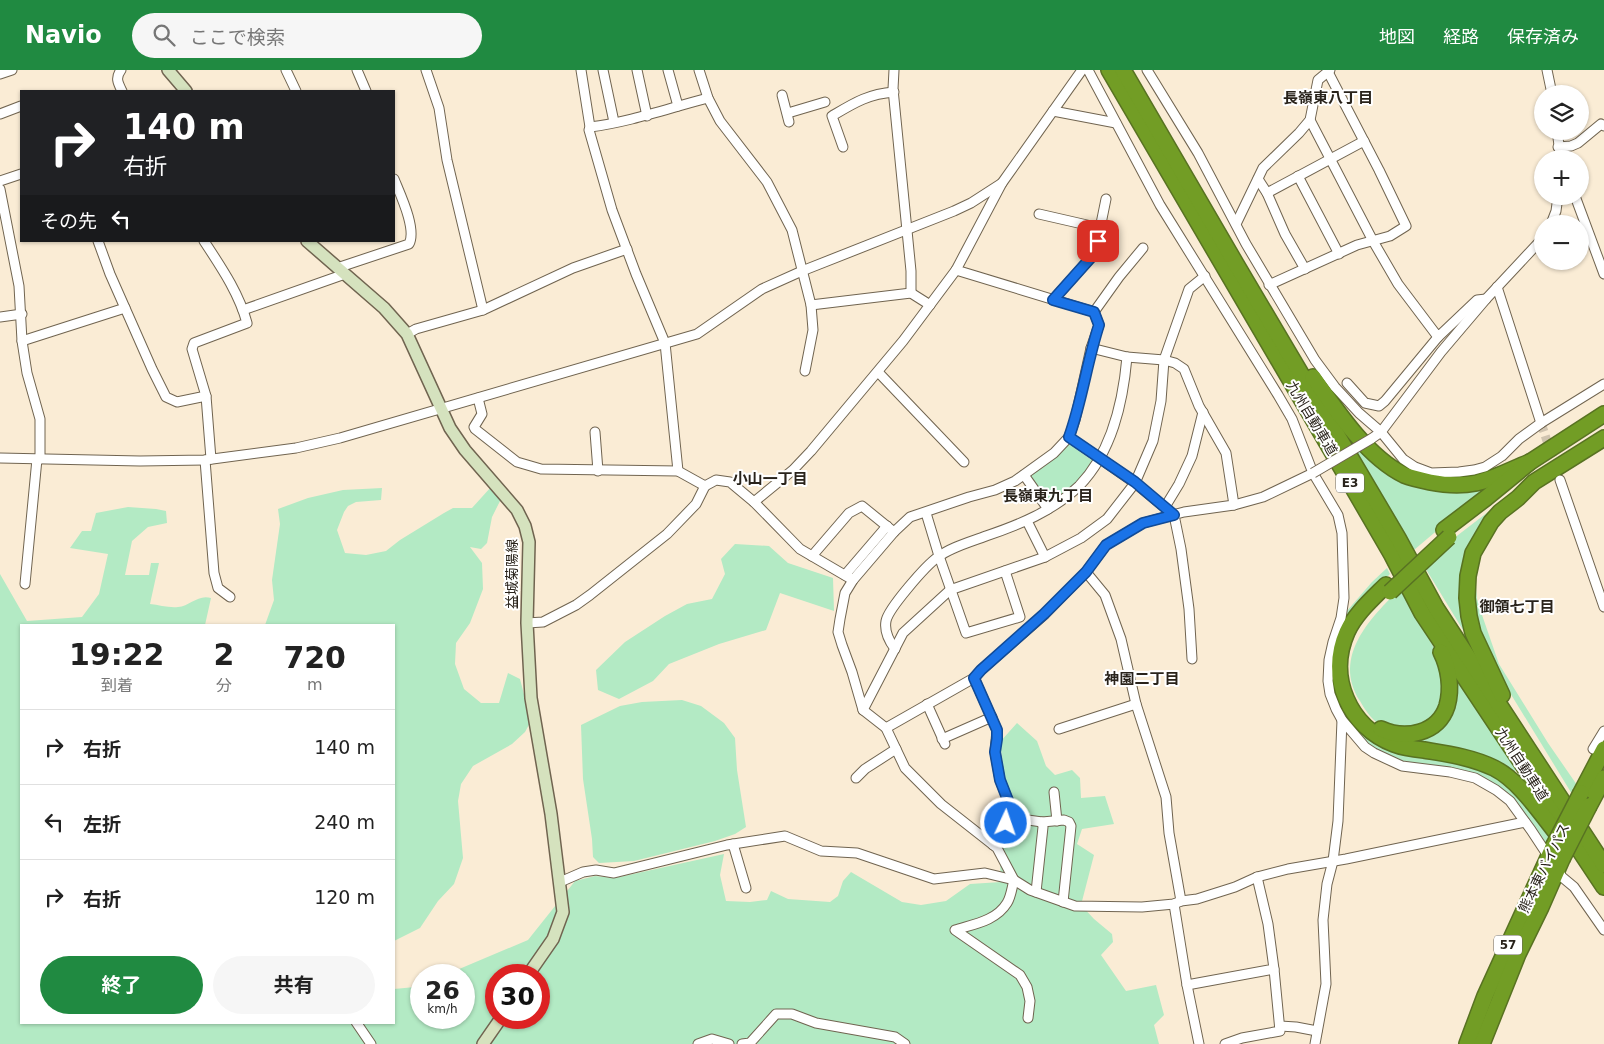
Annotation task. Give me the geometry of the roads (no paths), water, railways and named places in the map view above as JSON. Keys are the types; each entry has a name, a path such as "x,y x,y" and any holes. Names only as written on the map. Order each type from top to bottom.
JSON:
{"highway":[{"name":"九州自動車道","path":"1109,70 1349,480 1392,555 1422,613 1604,888"},
{"name":"九州自動車道","path":"1124,70 1398,538 1436,608 1604,865"},
{"path":"1236,264 1346,424 1369,449 1390,466 1404,475 1419,480 1445,485 1462,485 1495,477 1530,462"},
{"path":"1422,613 1445,659 1449,677 1449,695 1440,718 1428,729 1413,734 1398,735 1380,728 1360,710 1350,690 1347,659 1349,649 1364,618 1388,588 1486,498 1530,462 1604,414"},
{"path":"1446,533 1510,491 1534,482 1604,438"},
{"path":"1521,738 1473,633 1467,598 1468,576 1473,553 1491,522 1534,482"},
{"path":"1388,588 1370,600 1352,624 1347,632 1342,650 1340,672 1342,687 1358,720 1381,738 1396,745 1465,757 1496,769 1516,784 1563,840 1604,898"},
{"name":"熊本東バイパス","path":"1467,1044 1485,996 1585,799 1599,749"},
{"name":"熊本東バイパス","path":"1585,799 1604,778"},
{"name":"熊本東バイパス","path":"1482,1044 1518,954 1541,907 1555,858"}],"main road":[{"path":"168,70 185,90"},
{"name":"益城菊陽線","path":"308,242 384,308 407,334 450,428 460,443 517,510 525,526 528,542 527,623 531,698 546,787 563,912 554,939 536,964"},
{"path":"482,1044 493,1029"}],"street":[{"path":"0,74 12,70"},
{"path":"121,90 117,82 118,75 122,70"},
{"path":"286,70 296,90"},
{"path":"356,70 366,90"},
{"path":"426,70 440,108 449,168 483,310"},
{"path":"581,70 589,130 612,210 665,343 678,471"},
{"path":"603,70 614,122"},
{"path":"637,70 647,116"},
{"path":"668,70 678,106"},
{"path":"699,70 708,98 720,121 767,182 792,230 811,306 813,330 805,371"},
{"path":"894,70 894,92 912,271 911,293"},
{"path":"754,502 793,470 878,372 930,305 956,270 1002,183 1082,70"},
{"path":"1088,70 1160,205 1292,419 1313,473 1338,515 1342,532 1344,598 1341,618 1329,660 1328,681 1330,694 1342,720 1374,754 1402,766 1450,772 1475,778 1496,790 1510,801 1555,858 1562,876 1574,887 1604,930"},
{"path":"1147,70 1198,154 1246,244 1315,360 1358,413 1381,432 1402,459 1415,467 1431,473 1459,472 1485,467 1502,456 1519,439 1541,423 1604,384"},
{"path":"1547,70 1550,85"},
{"path":"1236,224 1263,168 1310,120 1318,80 1329,71 1406,226 1390,236 1357,245 1270,284"},
{"path":"844,147 832,116 860,100 881,93 894,92"},
{"path":"782,96 788,118 825,102"},
{"path":"590,127 647,116 708,98"},
{"path":"0,114 20,106"},
{"path":"1053,111 1116,123"},
{"path":"1310,120 1373,241 1398,284 1438,337"},
{"path":"1558,146 1571,146 1578,143 1603,123"},
{"path":"1558,140 1559,150"},
{"path":"1267,193 1364,141"},
{"path":"0,181 20,174"},
{"path":"1298,176 1339,254"},
{"path":"1258,179 1267,193 1285,234 1305,269"},
{"path":"243,310 409,244 412,239 411,230 395,182"},
{"path":"0,458 132,461 208,460 296,448 340,438 697,334 762,289 972,202 1002,183"},
{"path":"0,189 20,286 22,341 27,373 40,419 39,459 25,584"},
{"path":"1053,300 1095,253 1106,199"},
{"path":"1578,205 1604,274"},
{"path":"1039,214 1100,228"},
{"path":"98,242 110,274 166,396 177,402 206,396"},
{"path":"205,242 224,271 243,310 247,323 194,344 192,349 206,396 214,573 218,588 230,597"},
{"path":"1094,312 1143,248"},
{"path":"886,728 974,678 1044,614 1086,572 1106,545 1143,523 1200,509 1234,505 1263,497 1313,473 1381,432 1441,352 1486,299 1534,248"},
{"path":"407,334 416,329 483,310 573,268 627,249"},
{"path":"956,270 1094,312"},
{"path":"863,710 903,633 950,590 1045,557 1081,538 1107,519 1135,482 1152,441 1162,401 1164,360 1189,288 1205,276"},
{"path":"1497,287 1541,423"},
{"path":"811,306 911,293 930,305"},
{"path":"1346,384 1365,403 1379,406 1438,337 1477,300 1486,299"},
{"path":"22,341 125,308"},
{"path":"844,575 891,529 910,517 926,513 969,496 995,490 1024,475 1054,454 1069,437 1075,420 1091,348 1099,325 1094,312"},
{"path":"0,317 22,314"},
{"path":"1091,348 1127,357 1164,360 1175,363 1184,369 1203,412 1226,453 1234,505"},
{"path":"895,649 889,640 885,628 886,619 894,606 930,564 939,556 969,542 1027,521 1048,509 1088,476 1100,458 1117,419 1127,357"},
{"path":"878,372 964,462"},
{"path":"478,398 482,414 474,427 475,429 517,462 541,469 678,471 705,486"},
{"path":"1165,508 1192,456 1203,412"},
{"path":"595,432 598,471"},
{"path":"1069,437 1135,482 1174,515 1189,609 1192,659"},
{"path":"1024,475 1048,509"},
{"path":"527,623 543,622 576,605 590,595 667,534 696,504 705,486 716,480 730,482 754,502 800,549 853,580"},
{"path":"1560,480 1604,607"},
{"path":"812,556 849,514 862,506 891,529"},
{"path":"926,513 950,590 966,633 1020,617 1004,571"},
{"path":"1027,521 1045,557"},
{"path":"891,529 845,593 838,632 863,710 886,728 905,768 935,798 997,848 1014,880 1008,903 996,914 979,924 955,930 1020,975 1027,987 1030,1001 1028,1018"},
{"path":"1086,572 1105,595 1121,639 1136,704 1166,797 1187,985 1199,1044"},
{"path":"974,678 997,730 995,752 1000,780 1009,803 1006,823 993,845"},
{"path":"927,704 944,742 992,717"},
{"path":"1059,730 1136,704"},
{"path":"1314,1044 1326,984 1324,920 1326,884 1333,861 1338,821 1342,720"},
{"path":"1599,749 1604,730"},
{"path":"856,778 865,769 896,749"},
{"path":"1054,792 1057,821"},
{"path":"1007,817 1042,822 1064,820 1069,822 1071,826 1063,902"},
{"path":"1036,892 1042,822"},
{"path":"560,882 584,872 596,870 614,873 733,844 785,836 821,851 856,853 934,879 985,873 1014,880 1030,890 1075,906 1142,907 1197,899 1257,877 1288,869 1525,822"},
{"path":"733,844 746,888"},
{"path":"1231,1043 1242,1038 1280,1031 1268,924 1257,877"},
{"path":"1187,985 1274,969"},
{"path":"742,1044 750,1043 776,1014 792,1014 816,1023 895,1037 905,1044"},
{"path":"357,1024 371,1044"},
{"path":"1280,1026 1296,1026 1317,1031"},
{"path":"698,1044 712,1039 729,1044"}],"tunnel":[{"path":"1541,423 1560,480"}],"district":[{"name":"長嶺東八丁目","path":"1328,98"},
{"name":"小山一丁目","path":"770,479"},
{"name":"長嶺東九丁目","path":"1048,496"},
{"name":"御領七丁目","path":"1517,607"},
{"name":"神園二丁目","path":"1142,679"}]}
